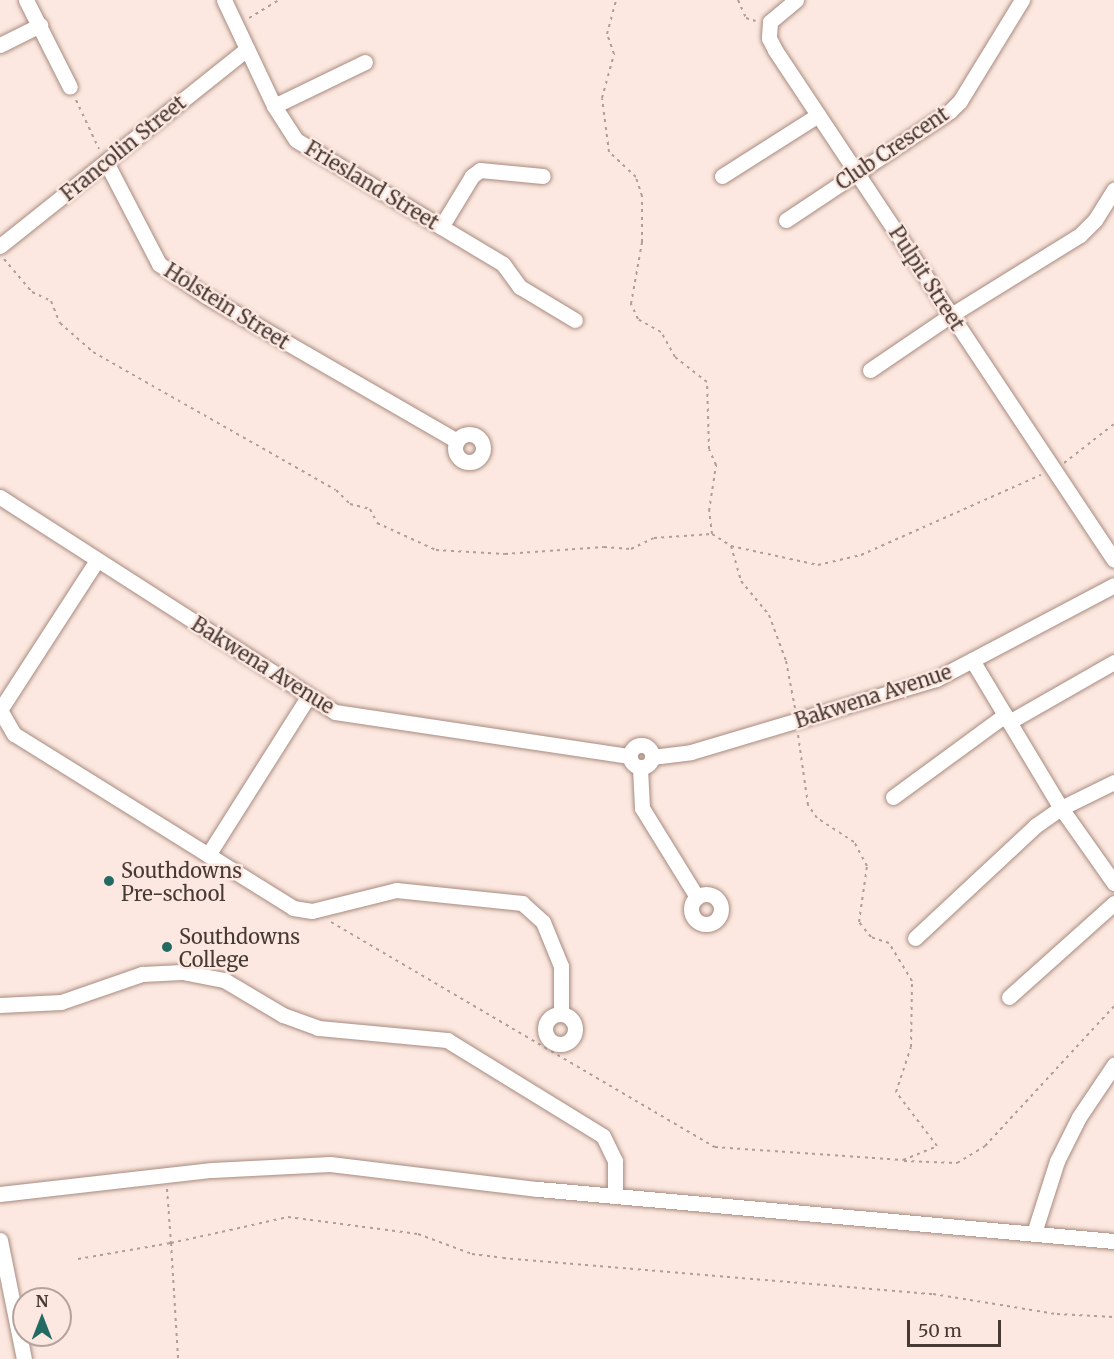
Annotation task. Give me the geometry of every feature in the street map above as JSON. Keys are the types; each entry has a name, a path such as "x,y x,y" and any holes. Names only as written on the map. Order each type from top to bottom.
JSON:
{"street":[{"path":"27,0 70,87"},
{"name":"Friesland Street","path":"224,0 273,106 287,130 309,150 503,264 520,287 575,320"},
{"path":"770,22 796,0"},
{"name":"Club Crescent","path":"786,220 938,120 960,101 1022,0"},
{"name":"Pulpit Street","path":"770,22 769,38 775,50 858,171 1114,560"},
{"path":"0,45 40,25"},
{"name":"Francolin Street","path":"0,246 247,50"},
{"path":"273,106 365,62"},
{"path":"722,176 818,115"},
{"name":"Holstein Street","path":"105,162 159,264 206,296 457,441"},
{"path":"441,227 472,176 480,170 543,176"},
{"path":"870,370 951,315 1080,235 1095,220 1114,189"},
{"name":"Bakwena Avenue","path":"0,497 308,697 336,712 359,718 630,756"},
{"path":"97,560 0,710 14,734 293,908 312,911 396,890 522,903 543,922 561,966 561,1014"},
{"path":"1114,574 1114,580"},
{"name":"Bakwena Avenue","path":"652,757 692,752 796,714 936,679 1114,585"},
{"path":"972,660 1061,808 1114,883"},
{"path":"893,797 1007,718 1114,662"},
{"path":"208,855 308,697"},
{"path":"644,745 652,757 648,765 640,768 633,764 630,756 635,747 644,745"},
{"path":"640,768 642,808 697,897"},
{"path":"915,938 1012,846 1061,808 1114,782"},
{"path":"1009,997 1114,903"},
{"path":"0,1005 61,1002 142,974 182,972 224,980 292,1019 318,1028 447,1040 603,1136 615,1161 615,1194"},
{"path":"1034,1233 1057,1161 1079,1117 1114,1065"},
{"path":"0,1194 166,1176 330,1164 615,1194 1114,1241"},
{"path":"0,1240 24,1359"}],"path":[{"path":"236,26 279,0"},
{"path":"616,0 607,34 614,54 602,98 609,152 636,177 642,196 642,242 631,304 638,319 661,332 675,357 707,381 709,449 716,465 709,511 711,534"},
{"path":"738,0 746,18 770,22"},
{"path":"70,87 105,162"},
{"path":"0,255 32,291 51,301 60,323 93,352 336,490 350,504 370,510 377,523 436,550 505,554 604,547 631,549 654,538 711,534 731,546 818,565 861,555 1069,461 1114,424"},
{"path":"731,546 741,581 769,615 779,638 796,714 808,805 817,818 854,842 867,866 860,922 871,937 889,943 912,981 911,1047 896,1092 937,1146 903,1161"},
{"path":"796,714 804,705"},
{"path":"312,911 715,1147 957,1163 985,1146 1114,1006"},
{"path":"166,1176 178,1359"},
{"path":"78,1259 171,1243 288,1217 418,1234 472,1254 503,1258 933,1294 1057,1314 1114,1317"}],"place":[{"name":"Southdowns Pre-school","path":"109,881"},
{"name":"Southdowns College","path":"167,947"}]}
